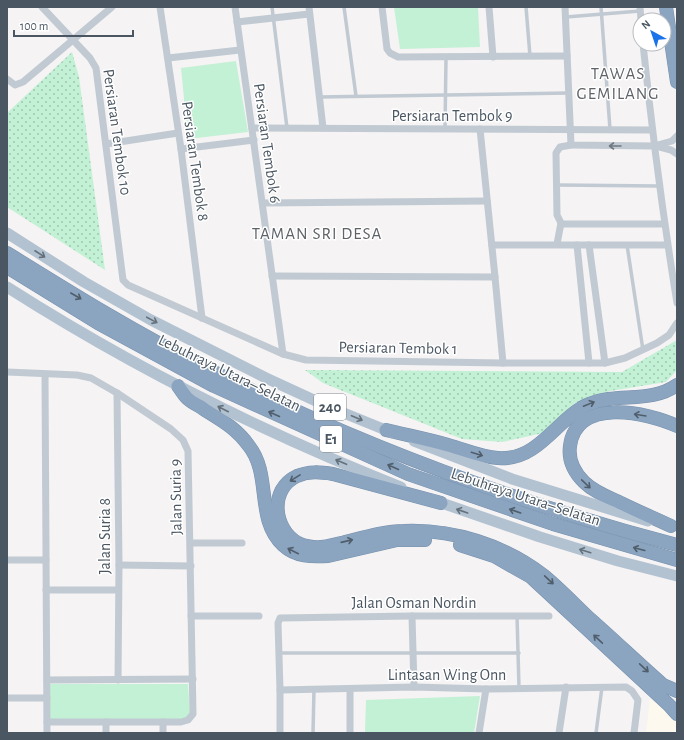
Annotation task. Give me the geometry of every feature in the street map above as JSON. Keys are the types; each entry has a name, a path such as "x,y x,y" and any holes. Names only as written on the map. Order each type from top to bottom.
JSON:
{"highway":[{"path":"666,7 677,82"},
{"name":"Lebuhraya Utara–Selatan","path":"7,253 74,295 162,345 247,388 327,425 466,481 572,516 677,545"},
{"name":"Lebuhraya Utara–Selatan","path":"7,267 98,323 214,386 408,474 553,524 677,560"},
{"path":"386,430 447,445 488,458 508,458 519,456 534,448 575,412 589,404 610,399 655,395 670,390 677,385"},
{"path":"178,386 187,398 231,426 240,434 251,448 261,470 266,512 269,524 277,538 287,549 307,557 318,557 397,540 419,539 446,542 471,548 494,556 531,577 670,705 677,714"},
{"path":"674,527 602,495 591,488 577,474 573,467 570,450 574,433 581,424 593,416 600,414 621,412 650,417 677,426"},
{"path":"441,503 333,474 307,472 296,477 287,484 280,494 277,505 278,517 282,528 289,537 299,543 310,546 322,547 380,534 404,531 452,534 506,551 543,575 663,685 677,691"}],"main road":[{"name":"240","path":"7,233 84,282 151,320 266,378 386,430 512,479 655,523 674,527"},
{"path":"7,287 87,336 178,386 236,415 319,453 441,503 618,562 677,576"}],"street":[{"name":"Persiaran Tembok 10","path":"42,7 93,62 96,68 123,280"},
{"path":"7,79 14,85 23,82 112,7"},
{"name":"Persiaran Tembok 8","path":"160,7 181,149 202,318"},
{"name":"Persiaran Tembok 6","path":"235,7 283,354"},
{"path":"382,7 386,46 390,53 398,57 446,58 567,56"},
{"path":"489,7 493,57"},
{"path":"565,7 571,146"},
{"path":"237,22 274,18 309,10 323,128"},
{"path":"168,58 240,50"},
{"path":"644,52 658,186 677,303"},
{"name":"Persiaran Tembok 9","path":"252,128 652,130"},
{"path":"480,129 503,363"},
{"path":"106,144 178,133"},
{"path":"654,146 672,141 677,136"},
{"path":"181,149 254,140"},
{"path":"558,244 561,223 557,215 557,151 562,146 654,146 671,150 677,154"},
{"path":"263,203 487,201"},
{"path":"561,223 664,224"},
{"path":"492,245 667,245"},
{"path":"577,245 589,363"},
{"path":"589,245 605,363"},
{"path":"272,276 495,277"},
{"name":"Persiaran Tembok 1","path":"123,280 128,285 283,354 306,360 605,363 625,358 642,350 669,335 677,323"},
{"name":"Jalan Suria 9","path":"7,372 85,376 95,380 171,429 186,445 188,451 191,543 190,566 193,714 188,720 181,722 47,722"},
{"path":"45,374 47,733"},
{"name":"Jalan Suria 8","path":"117,393 119,565 118,680"},
{"path":"191,543 242,543"},
{"path":"7,560 46,560"},
{"path":"119,565 190,566"},
{"path":"46,590 118,590"},
{"path":"191,616 259,616"},
{"path":"412,616 414,686"},
{"name":"Jalan Osman Nordin","path":"279,653 279,620 282,618 549,616"},
{"path":"279,653 280,733"},
{"path":"47,680 193,679"},
{"name":"Lintasan Wing Onn","path":"280,690 414,686 486,689 626,687 630,689 638,700 634,733"},
{"path":"559,733 566,687"},
{"path":"350,689 350,733"},
{"path":"479,733 486,689"},
{"path":"7,698 47,698"},
{"path":"106,722 106,733"},
{"path":"163,722 163,733"}],"lane":[{"path":"272,7 287,128"},
{"path":"344,7 356,96"},
{"path":"526,7 530,56"},
{"path":"601,7 610,129"},
{"path":"566,17 640,9"},
{"path":"445,129 446,58"},
{"path":"319,97 569,93"},
{"path":"557,185 658,186"},
{"path":"627,245 642,350"},
{"path":"517,616 519,688"},
{"path":"279,653 518,653"},
{"path":"596,733 602,687"},
{"path":"313,733 314,689"}],"shaded area":[{"path":"650,699 677,716 677,733 646,733"}],"green space":[{"path":"394,7 478,7 480,47 400,49"},
{"path":"72,52 79,77 105,270 7,207 7,113"},
{"path":"236,61 248,132 188,139 181,68"},
{"path":"677,340 677,370 666,382 610,391 575,403 543,433 502,442 462,439 323,383 305,370 622,372"},
{"path":"50,684 188,684 190,714 185,719 50,720"},
{"path":"480,696 474,733 365,733 366,700"}],"district":[{"name":"TAWAS GEMILANG","path":"618,83"},
{"name":"TAMAN SRI DESA","path":"317,233"}]}
